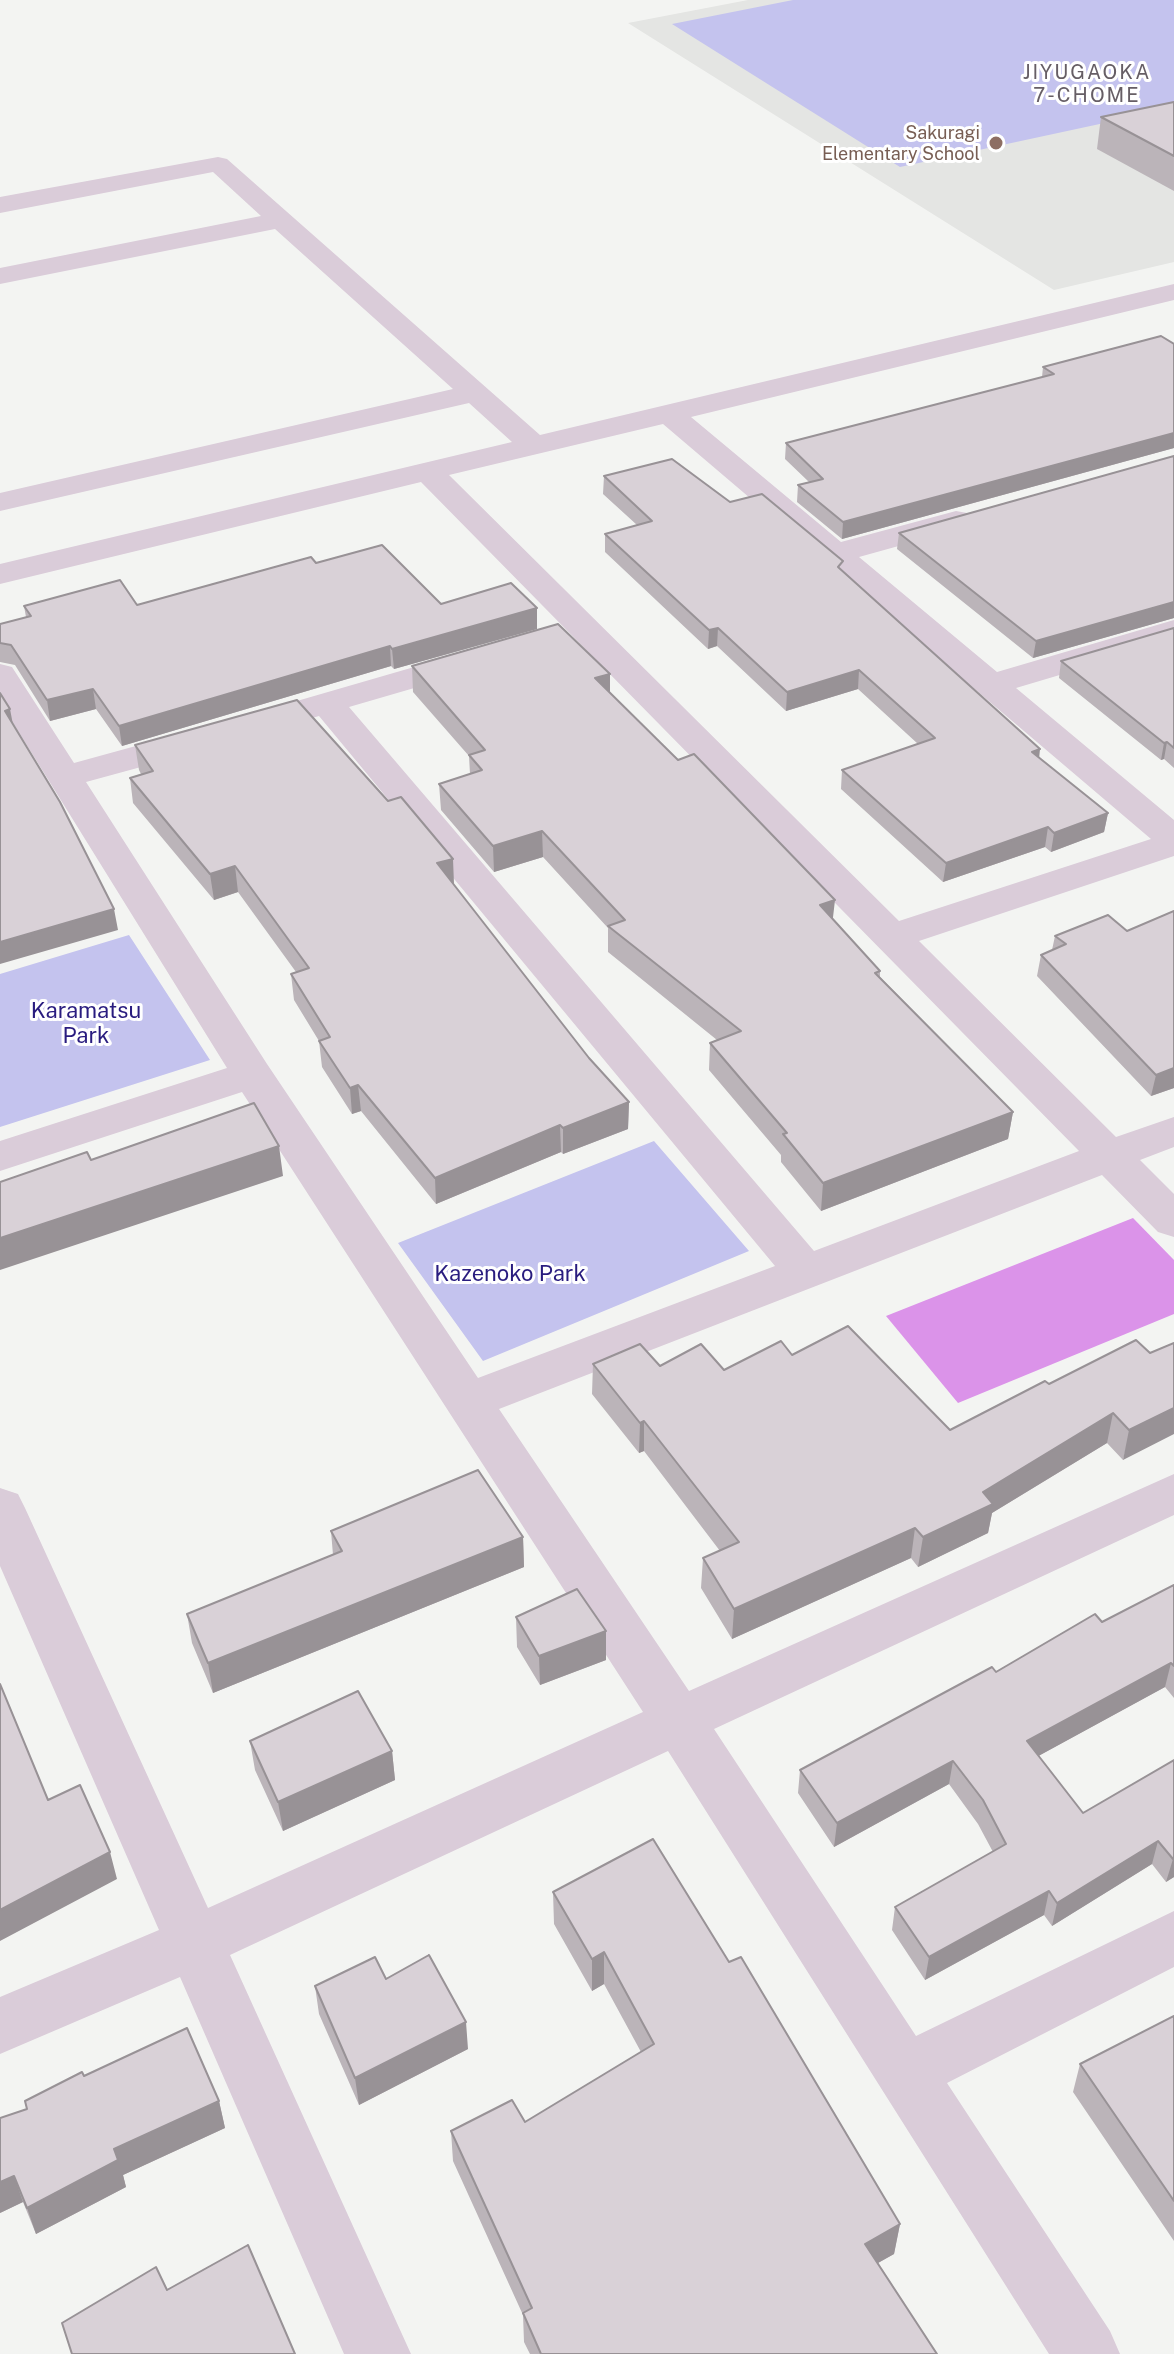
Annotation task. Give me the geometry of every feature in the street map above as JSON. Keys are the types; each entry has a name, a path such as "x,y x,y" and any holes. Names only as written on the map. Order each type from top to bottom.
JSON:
{"street":[{"path":"0,205 218,164 534,446"},
{"path":"0,276 281,220"},
{"path":"4,567 534,446 1174,292"},
{"path":"0,502 475,393"},
{"path":"668,413 1174,841"},
{"path":"427,471 569,633 891,937 1174,1221"},
{"path":"835,554 989,511"},
{"path":"991,685 1174,630"},
{"path":"265,720 508,651"},
{"path":"0,674 252,1074 678,1720 1087,2354"},
{"path":"327,703 806,1272"},
{"path":"65,777 219,734"},
{"path":"891,937 1174,841"},
{"path":"0,1156 252,1074"},
{"path":"468,1401 1174,1131"},
{"path":"0,2026 194,1943 1174,1493"},
{"path":"0,1508 378,2354"},
{"path":"905,2073 1174,1938"}],"shaded area":[{"name":"Sakuragi Elementary School","path":"748,0 1174,0 1174,262 1054,290 628,23"},
{"path":"1133,1218 1174,1260 1174,1314 958,1403 886,1316"}],"green space":[{"path":"793,0 1174,0 1174,108 900,167 672,24"},
{"name":"Karamatsu Park","path":"129,935 210,1060 0,1127 0,974"},
{"name":"Kazenoko Park","path":"654,1141 749,1251 483,1361 398,1243"}],"building":[{"path":"1174,102 1174,156 1101,117"},
{"path":"1161,336 1174,344 1174,433 843,522 798,485 823,479 786,443 1054,374 1043,367"},
{"path":"1174,456 1174,602 1036,641 899,533"},
{"path":"672,459 730,502 762,494 843,561 838,567 1040,749 1032,752 1108,813 1054,833 1048,827 946,863 842,770 935,738 859,670 787,692 718,628 709,630 605,534 652,521 604,476"},
{"path":"382,545 441,604 511,583 537,608 392,649 390,646 119,726 93,689 47,700 11,645 0,643 0,624 31,616 24,606 120,580 137,605 311,557 316,563"},
{"path":"558,624 610,674 595,678 678,760 694,754 835,900 820,905 880,971 875,973 1013,1112 823,1183 783,1134 787,1133 710,1043 741,1031 608,926 625,920 542,831 493,846 439,784 482,770 469,755 485,750 412,666"},
{"path":"1174,628 1174,748 1061,661"},
{"path":"0,693 10,709 5,711 60,802 114,909 0,942"},
{"path":"297,700 388,801 401,797 453,859 437,863 589,1058 629,1102 563,1128 560,1125 435,1178 358,1085 350,1088 319,1041 330,1037 291,974 309,968 235,866 210,874 130,778 153,771 135,745"},
{"path":"1174,911 1174,1068 1156,1075 1041,955 1066,944 1055,936 1108,915 1127,931"},
{"path":"254,1103 279,1146 0,1238 0,1182 87,1152 91,1160"},
{"path":"848,1326 950,1430 1045,1381 1049,1384 1136,1340 1150,1353 1174,1343 1174,1408 1129,1430 1113,1413 983,1492 993,1504 923,1537 915,1528 734,1609 703,1558 739,1542 644,1421 640,1423 593,1364 640,1344 660,1366 701,1344 724,1370 781,1341 792,1355"},
{"path":"478,1470 523,1537 208,1663 187,1614 342,1551 331,1531"},
{"path":"1174,1585 1174,1666 1171,1663 1027,1741 1083,1813 1174,1760 1174,1858 1158,1841 1057,1903 1049,1891 929,1957 895,1907 1006,1844 983,1800 953,1761 837,1823 800,1770 992,1667 996,1672 1095,1614 1102,1622"},
{"path":"577,1589 606,1631 539,1656 516,1617"},
{"path":"0,1684 48,1800 80,1785 110,1852 0,1910"},
{"path":"358,1691 392,1751 278,1802 250,1741"},
{"path":"653,1839 729,1962 741,1957 900,2224 865,2244 937,2354 541,2354 523,2313 532,2308 451,2131 512,2100 525,2122 654,2044 604,1952 592,1959 553,1892"},
{"path":"429,1955 466,2022 355,2078 315,1986 375,1957 386,1979"},
{"path":"1174,2016 1174,2201 1080,2064"},
{"path":"187,2028 219,2101 114,2149 118,2160 27,2208 14,2176 0,2182 0,2118 27,2109 25,2101 82,2072 84,2076"},
{"path":"248,2245 295,2354 72,2354 62,2323 156,2267 167,2290"}],"place":[{"name":"Sakuragi Elementary School","path":"996,143"}],"district":[{"name":"JIYUGAOKA 7-CHOME","path":"1087,84"}]}
